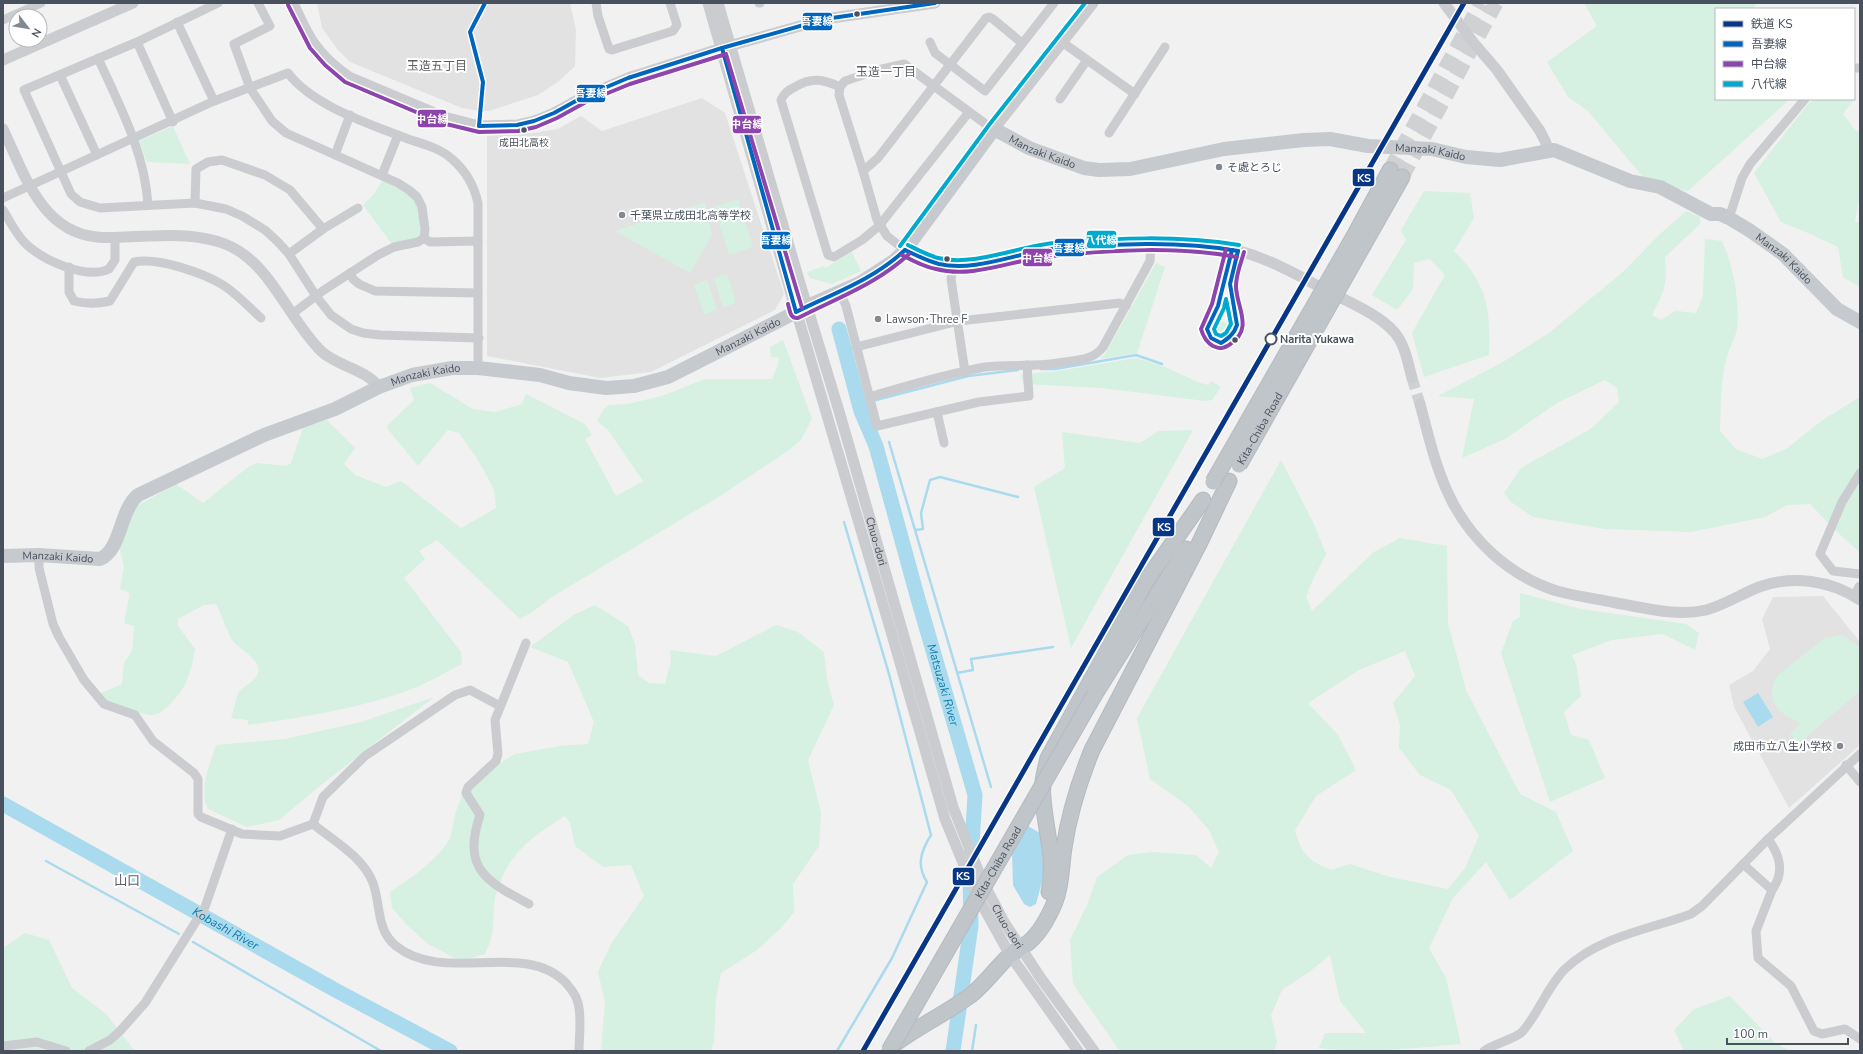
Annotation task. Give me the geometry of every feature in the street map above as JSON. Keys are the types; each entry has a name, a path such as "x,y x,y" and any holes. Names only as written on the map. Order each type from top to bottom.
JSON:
{"highway":[{"name":"Kita-Chiba Road","path":"1107,674 1126,635 1213,482 1358,241 1396,174"},
{"name":"Kita-Chiba Road","path":"889,1051 1092,690 1107,674 1239,465 1358,241"},
{"path":"884,1051 909,1033 950,1010 972,994 1015,951 1030,941 1043,926 1055,902 1062,879 1064,850 1071,809 1080,778 1117,702 1199,544 1229,481"},
{"path":"1015,951 1030,925 1038,916 1047,901 1052,878 1051,853 1042,796 1044,775 1048,758 1092,690 1146,581 1203,500"}],"main road":[{"name":"Manzaki Kaido","path":"3,556 39,555 92,560 105,557 112,547 128,506 138,495 264,435 335,409 379,387 412,375 452,368 478,368 540,375 569,383 596,388 634,386 668,377 802,309 877,274 905,250 994,129 1029,148 1084,168 1099,170 1130,169 1224,149 1311,139 1330,139 1368,146 1432,149 1466,157 1500,160 1548,151 1560,151 1630,181 1660,187 1711,214 1720,214 1729,218 1783,254 1837,309 1860,322"}],"street":[{"path":"3,20 41,3"},
{"path":"3,60 133,3"},
{"path":"218,3 138,42 24,90 59,171 71,194 80,202 100,208 195,203 226,209 242,216 265,230 289,254 316,296 331,315 351,329 362,333 478,338"},
{"path":"258,3 270,26 234,44 250,88 272,121 286,133 398,182 417,197 423,212 425,229 424,238 418,242 394,247 378,255 316,296 292,314"},
{"path":"293,3 305,31 316,48 336,68 349,77 444,117 479,126 517,124 534,121 554,113 583,97 628,78 726,47 825,19 879,7 935,3"},
{"path":"596,3 598,16 609,49 612,50 674,31 677,25 670,3"},
{"name":"Chuo-dori","path":"708,3 726,47"},
{"name":"Chuo-dori","path":"718,3 726,47 802,309 951,836 975,892 999,925 1078,1051"},
{"path":"1093,3 994,129 904,64 878,70 845,81 840,87 839,95 879,226 888,236 905,250 929,262 953,266 966,266 1029,252 1151,243 1223,248 1259,257 1282,266 1383,322 1395,333 1402,346 1412,378"},
{"path":"1444,3 1496,70 1540,131 1548,151"},
{"path":"930,42 935,53 985,91 1050,4"},
{"path":"863,171 878,158 986,18 989,17 993,19 1022,43"},
{"path":"177,22 214,101"},
{"path":"138,42 173,122"},
{"path":"1062,42 1135,94"},
{"path":"1109,133 1166,47"},
{"path":"98,58 134,139 144,170 148,205"},
{"path":"1060,99 1087,60"},
{"path":"3,198 59,171 173,122 214,101 288,73 295,82 312,95 350,115 441,151 460,166 473,184 478,203 478,368"},
{"path":"60,74 97,155"},
{"path":"840,87 831,83 812,80 805,81 786,92 781,100 828,255 834,257 850,248 879,226 969,112"},
{"path":"1729,218 1742,178 1750,164 1804,100"},
{"path":"335,155 350,115"},
{"path":"3,128 30,185 47,212 60,224 78,233 96,237 170,235 205,237 227,245 249,258 263,273 292,314 326,356 371,378 379,387"},
{"path":"382,175 398,135"},
{"path":"195,203 196,169 208,162 222,160 265,175 279,182 290,190 323,229"},
{"path":"289,254 323,229 358,208"},
{"path":"3,210 16,232 26,244 52,262 69,268 93,272 109,269 115,260 115,237"},
{"path":"424,238 430,242 478,241"},
{"path":"869,397 965,372 1006,365 1060,363 1092,357 1099,353 1150,261 1151,243"},
{"path":"69,268 69,292 74,301 98,304 110,301 134,262 145,260 163,262 197,273 223,285 261,318"},
{"path":"953,266 951,279 959,321 965,372"},
{"path":"350,273 353,279 359,284 375,291 478,293"},
{"path":"840,292 846,306 877,426 979,402 1029,396 1027,365"},
{"path":"856,347 959,321 1120,303 1126,306"},
{"name":"Chuo-dori","path":"802,309 953,807 999,925"},
{"path":"1420,404 1448,492 1466,525 1481,543 1509,568 1542,585 1571,594 1653,610 1675,612 1706,610 1721,605 1760,587 1784,582 1818,582 1858,594"},
{"path":"937,412 944,443"},
{"path":"1860,473 1842,502 1820,554 1833,571 1860,574"},
{"path":"39,555 39,568 53,624 84,680 104,704 135,715 153,741 194,773 198,779 198,814 201,817 242,834 280,836 313,824"},
{"path":"526,643 495,720 498,754 496,761 468,787 466,793 480,815 474,837 475,856 480,870 488,881 529,904"},
{"path":"313,824 323,796 364,756 454,695 470,690 500,706"},
{"path":"1484,1051 1491,1046 1521,1033 1539,1008 1557,978 1582,957 1608,941 1690,914 1702,906 1768,839 1846,765 1860,754"},
{"path":"1846,765 1860,782"},
{"path":"313,824 358,860 366,870 373,882 380,922 387,937 406,953 420,959 440,962 473,964 514,962 547,969 561,978 574,993 579,1003 579,1051"},
{"path":"89,1051 110,1040 139,1010 191,931 205,907 232,829"},
{"path":"1768,839 1779,857 1780,863 1777,881 1756,931 1758,958 1791,986 1814,1031 1822,1034 1845,1029 1860,1039"},
{"path":"1743,864 1772,890"},
{"name":"Chuo-dori","path":"1015,951 1094,1051"},
{"path":"3,1046 37,1042 66,1051"}],"shaded area":[{"path":"317,3 570,3 576,30 575,66 558,82 538,95 489,111 462,108 350,62 338,50 322,28"},
{"name":"千葉県立成田北高等学校","path":"702,98 725,113 784,294 775,310 651,372 600,378 487,356 487,136 532,133 558,129 581,116 602,131"},
{"path":"1823,596 1860,642 1860,745 1789,808 1734,707 1729,685 1753,671 1770,649 1762,619 1773,597"}],"green space":[{"path":"1584,3 1758,3 1752,8 1715,8 1715,100 1789,100 1688,191 1647,182 1588,111 1568,97 1547,62 1597,26"},
{"path":"1813,100 1853,100 1843,114 1855,130 1860,132 1860,196 1855,222 1860,223 1860,287 1843,277 1838,247 1781,222 1754,173 1808,104"},
{"path":"173,126 190,164 147,162 140,144 141,140"},
{"path":"382,181 403,189 415,200 420,215 420,237 392,244 363,205 374,194"},
{"path":"1424,191 1470,193 1474,218 1454,251 1470,269 1483,294 1489,324 1489,355 1424,377 1412,333 1445,275 1430,259 1414,263 1413,289 1397,310 1372,295 1406,240 1401,230"},
{"path":"738,199 753,247 729,255 714,207"},
{"path":"705,202 712,235 690,273 615,231"},
{"path":"1686,211 1700,217 1700,224 1665,257 1666,274 1664,287 1660,300 1652,315 1661,320 1675,311 1696,313 1703,296 1705,239 1722,241 1735,283 1738,318 1736,332 1728,353 1723,375 1720,431 1736,449 1762,459 1786,449 1824,419 1860,397 1860,553 1810,504 1787,505 1765,517 1691,532 1605,529 1533,517 1511,502 1504,493 1521,468 1592,428 1619,402 1617,388 1605,380 1557,403 1505,439 1462,458 1474,399 1438,396 1503,362 1549,333 1624,271 1658,236"},
{"path":"852,252 861,271 832,284 810,278 807,272 824,266 825,268"},
{"path":"1156,263 1165,267 1137,353 1100,359 1105,354"},
{"path":"727,274 736,303 723,307 714,278"},
{"path":"707,280 717,310 704,314 694,285"},
{"path":"1216,318 1233,327 1228,335 1220,338 1213,333 1212,325"},
{"path":"783,340 812,419 801,440 789,450 720,496 552,597 531,613 520,619 437,540 419,551 425,559 404,578 461,652 462,664 435,678 398,694 356,706 291,719 248,725 248,720 231,718 238,694 257,675 257,665 250,656 232,640 216,604 204,605 178,619 178,626 195,649 192,666 187,680 179,694 163,711 152,715 123,709 107,701 99,694 122,684 124,663 132,651 134,626 124,623 130,593 120,589 124,566 119,547 135,507 176,484 203,503 247,468 256,463 287,466 291,463 303,428 327,420 355,448 344,464 355,475 386,487 401,481 461,528 496,508 494,489 478,460 459,433 448,430 418,466 386,427 414,400 410,388 430,383 473,409 495,412 522,404 526,394 585,424 592,435 585,439 616,496 643,481 608,430 597,421 603,410 609,405 627,404 662,396 705,379 772,379 778,365 779,358 771,357 770,347"},
{"path":"1136,358 1165,367 1200,383 1209,385 1211,381 1221,387 1212,400 1205,401 1102,388 1023,384 1021,374 1052,372"},
{"path":"1193,430 1071,648 1034,487 1065,468 1062,432 1140,443 1159,431"},
{"path":"1281,460 1313,522 1326,554 1313,579 1306,597 1312,611 1374,552 1400,538 1447,546 1448,623 1466,690 1520,794 1556,812 1573,851 1510,900 1486,862 1453,898 1429,948 1446,978 1461,1044 1408,1049 1336,1050 1319,1048 1325,1033 1366,1033 1340,1001 1330,955 1309,972 1282,990 1271,1015 1277,1042 1274,1051 1119,1050 1073,984 1070,940 1087,905 1097,877 1128,855 1152,852 1196,855 1211,868 1219,852 1209,830 1188,806 1150,779 1137,718","holes":["1405,651 1415,676 1393,703 1400,725 1399,748 1420,775 1451,790 1479,836 1465,868 1448,889 1390,877 1350,864 1331,870 1307,856 1300,845 1295,830 1316,796 1356,770 1338,735 1308,703 1359,670"]},
{"path":"1520,593 1581,609 1686,624 1699,633 1695,650 1663,634 1612,640 1572,655 1576,664 1581,696 1564,712 1571,735 1589,740 1605,778 1550,802 1501,653 1513,621 1520,617"},
{"path":"595,605 628,626 635,644 638,675 649,683 665,684 671,661 670,650 716,656 776,625 798,632 824,652 827,679 834,705 808,760 821,813 819,846 793,884 794,912 782,927 757,950 721,973 716,998 714,1042 711,1051 601,1051 605,1002 598,972 611,944 644,896 631,865 603,867 575,846 570,823 565,816 527,843 506,869 495,895 491,939 485,954 460,961 428,944 408,926 392,908 390,892 416,874 439,854 450,839 456,811 468,782 515,754 560,746 588,744 594,722 568,662 530,647 575,614"},
{"path":"1842,635 1860,647 1860,691 1798,744 1790,733 1801,723 1786,716 1775,705 1772,692 1774,684 1778,675 1825,638"},
{"path":"434,697 321,785 279,820 247,827 208,809 204,794 206,777 216,745 285,739 361,722"},
{"path":"25,933 49,940 72,988 106,1014 135,1051 3,1051 3,948"},
{"path":"1730,996 1775,1043 1790,1051 1684,1051 1674,1030 1694,1009"}],"water":[{"path":"1758,693 1773,717 1758,727 1743,702"},
{"path":"1028,826 1040,833 1044,874 1036,904 1030,907 1024,904 1013,885 1012,852"}],"waterway":[{"name":"Matsuzaki River","path":"839,329 861,411 876,446 918,599 975,795 970,875 971,926 953,1051"},
{"path":"1041,369 1055,369 1136,355 1162,364"},
{"path":"876,400 968,376 1018,370"},
{"path":"889,442 991,787"},
{"path":"915,530 923,529 921,513 930,480 940,477 1018,497"},
{"path":"837,1051 892,958 927,882 922,870 921,858 922,852 931,835 889,674 844,522"},
{"path":"957,673 973,670 971,659 1053,647"},
{"name":"Kobashi River","path":"3,804 337,991 450,1051"},
{"path":"46,861 179,934"},
{"path":"193,942 381,1051"},
{"path":"972,1051 976,1025"}],"tunnel":[{"path":"1390,170 1481,3"},
{"path":"1402,177 1496,3"},
{"path":"1412,378 1420,404"}],"rail line":[{"name":"KS","path":"863,1051 1464,3"}],"transit line":[{"name":"吾妻線","path":"479,126 483,82 470,32 485,3"},
{"name":"吾妻線","path":"479,126 517,125 534,121 554,113 583,97 628,78 722,48 825,19 935,3"},
{"name":"八代線","path":"900,246 989,125 1085,3"},
{"name":"中台線","path":"288,5 310,48 325,65 345,82 442,123 479,132 518,131 536,127 557,118 586,102 630,84 726,54 802,308"},
{"name":"吾妻線","path":"722,48 796,312 866,278 880,270 905,250"},
{"name":"八代線","path":"908,245 934,257 952,260 981,258 1055,243 1101,240 1147,238 1193,240 1239,245"},
{"name":"吾妻線","path":"905,250 935,263 953,266 982,264 1053,249 1099,246 1169,244 1192,245 1238,251"},
{"name":"中台線","path":"1226,249 1212,304 1201,329 1208,343 1219,348 1223,348 1237,339 1243,325 1236,282 1244,252"},
{"name":"吾妻線","path":"1232,250 1218,306 1207,329 1211,338 1221,343 1231,336 1237,325 1230,284 1238,251"},
{"name":"中台線","path":"902,255 919,264 932,268 965,272 1052,256 1122,251 1191,251 1237,257"},
{"name":"中台線","path":"788,304 792,316 798,318 842,297 884,274 909,254"},
{"name":"八代線","path":"1226,299 1231,324 1226,333 1221,336 1216,334 1214,329 1224,308 1226,299"}],"place":[{"name":"成田北高校","path":"524,130"},
{"name":"そ處とろじ","path":"1219,167"},
{"name":"千葉県立成田北高等学校","path":"622,215"},
{"name":"Lawson･Three F","path":"878,319"},
{"name":"Narita Yukawa","path":"1271,339"},
{"name":"成田市立八生小学校","path":"1840,746"}],"district":[{"name":"玉造五丁目","path":"437,66"},
{"name":"玉造一丁目","path":"886,72"},
{"name":"山口","path":"127,880"}]}
